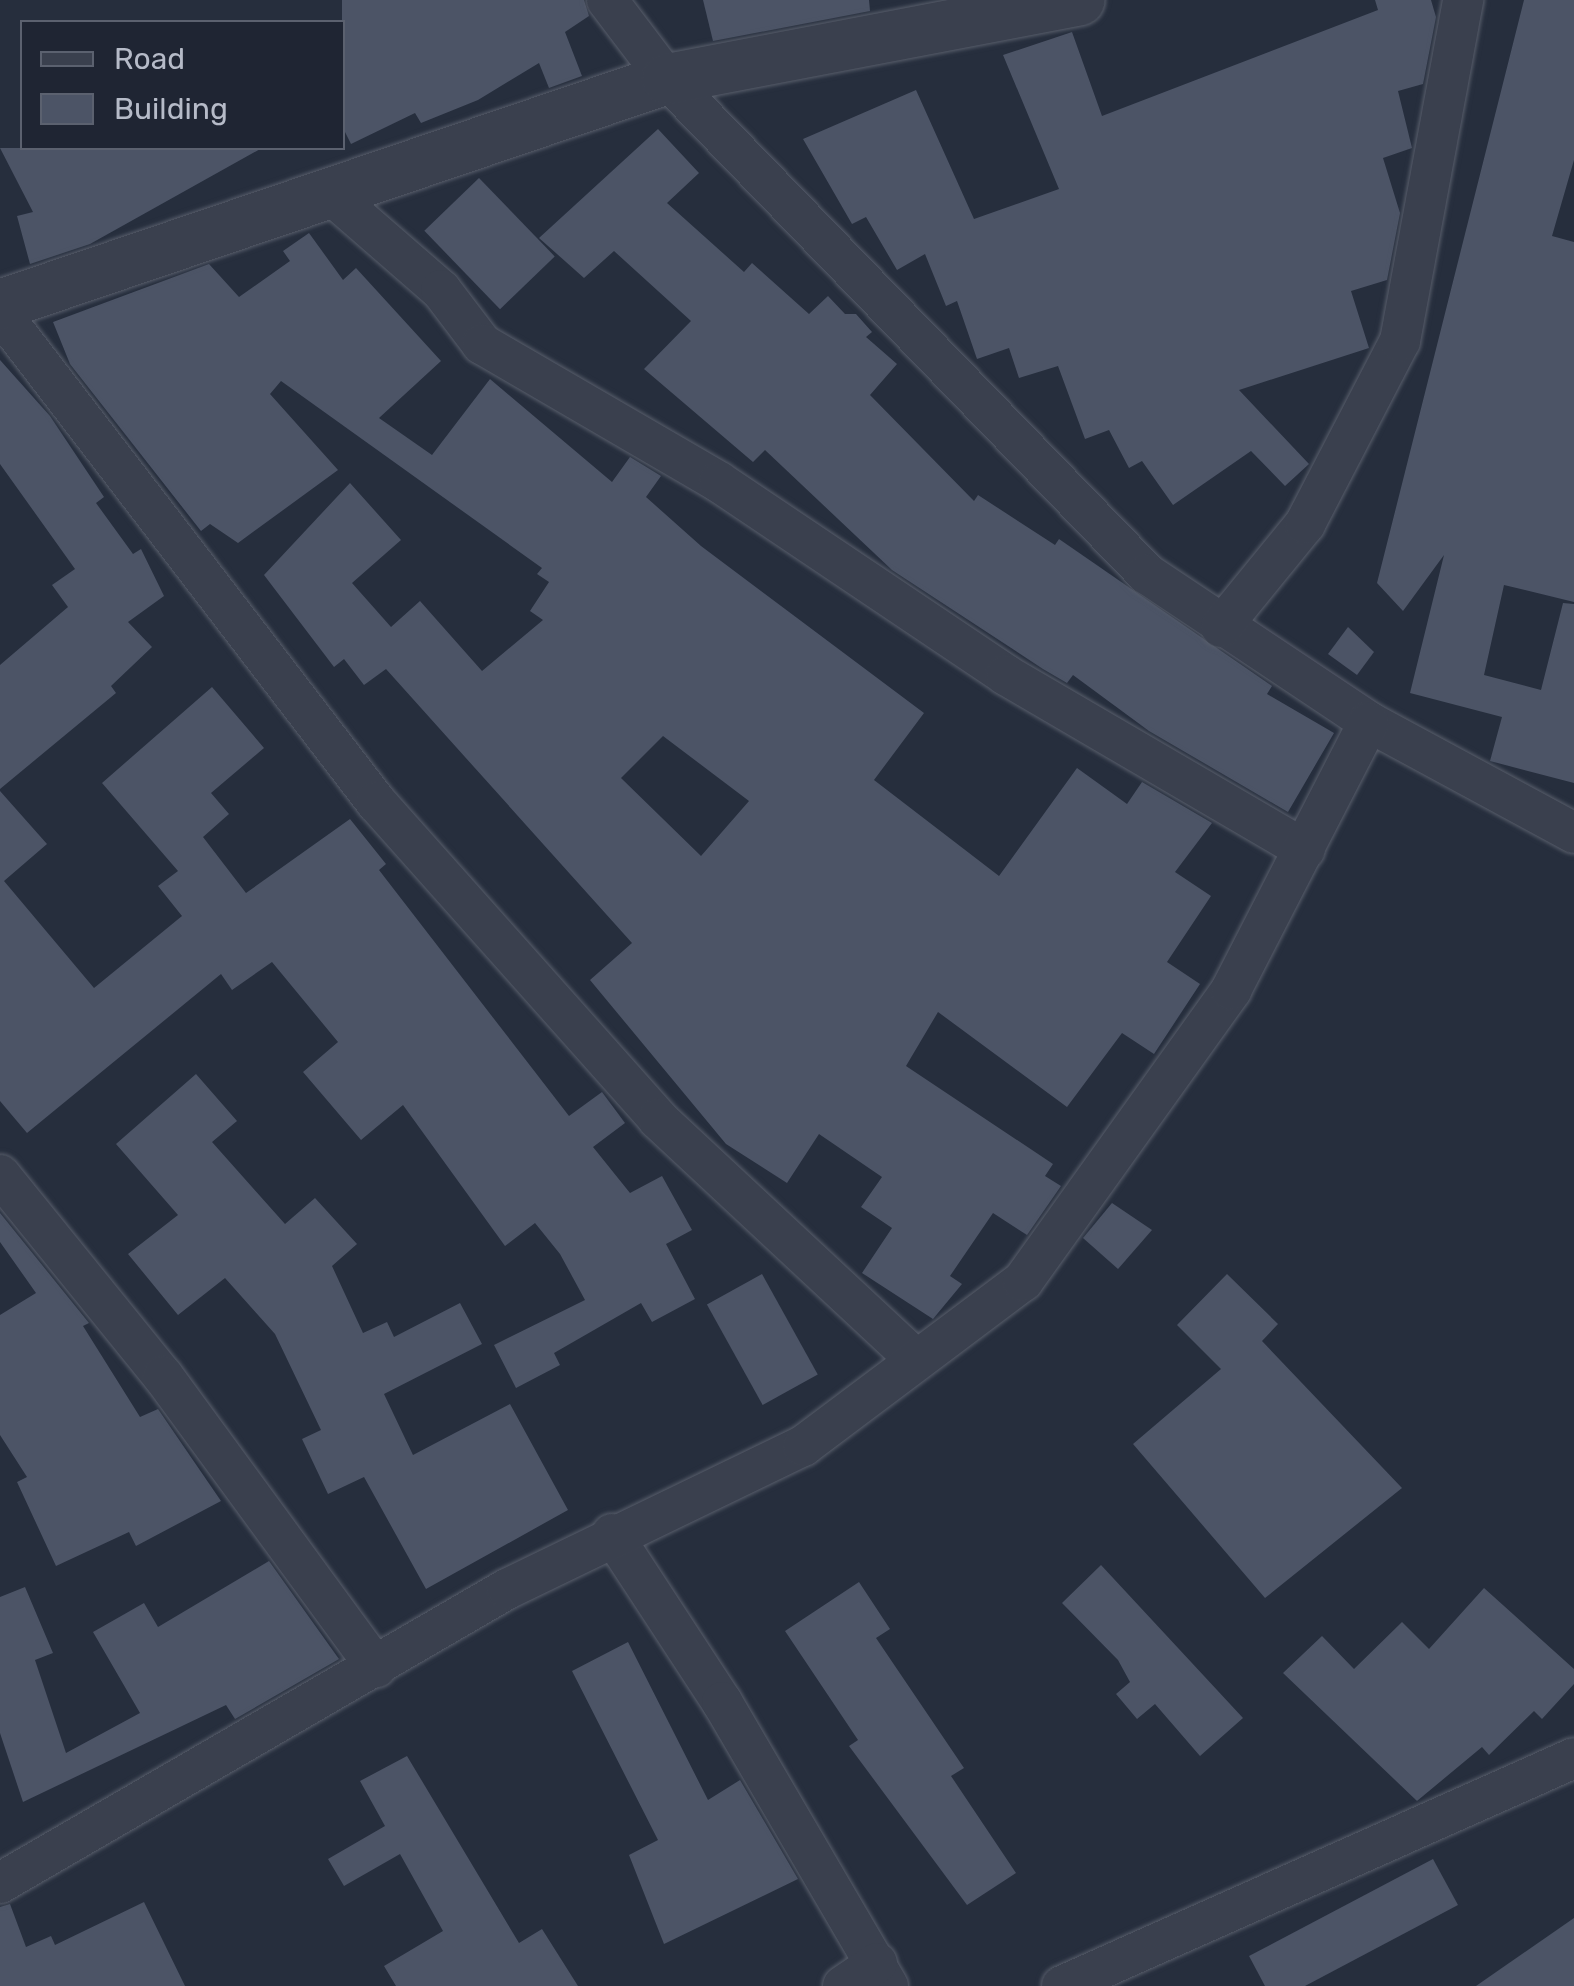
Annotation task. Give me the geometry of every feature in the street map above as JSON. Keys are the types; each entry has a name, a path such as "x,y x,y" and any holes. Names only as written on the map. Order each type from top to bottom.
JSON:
{"street":[{"path":"607,0 667,79 1147,574 1221,627 1369,722 1574,833"},
{"path":"914,1358 658,1118 376,802 0,308 327,190 667,79 1080,0"},
{"path":"1221,627 1306,524 1400,341 1463,0"},
{"path":"327,190 441,290 482,344 718,482 1006,675 1305,850"},
{"path":"0,1883 612,1534 803,1446 914,1358 1023,1281 1232,990 1369,722"},
{"path":"0,1175 164,1376 376,1667"},
{"path":"612,1534 883,1974 843,1986"},
{"path":"1062,1986 1574,1758"}],"building":[{"path":"342,0 584,0 589,16 565,32 582,76 549,88 539,63 478,100 421,123 415,113 351,144 345,132"},
{"path":"703,0 869,0 870,11 713,41"},
{"path":"1375,0 1431,0 1436,17 1423,84 1398,91 1412,148 1383,158 1400,213 1387,280 1351,291 1369,348 1239,390 1309,464 1285,486 1251,451 1173,505 1142,461 1129,468 1109,430 1085,439 1058,366 1019,378 1009,348 977,359 957,301 946,306 925,254 897,270 866,217 852,224 803,139 916,90 974,219 1059,189 1003,55 1072,32 1102,116 1378,10"},
{"path":"1524,0 1574,0 1574,160 1552,236 1574,242 1574,602 1504,585 1484,675 1541,690 1563,603 1574,604 1574,783 1490,761 1502,717 1410,693 1444,555 1403,611 1377,583"},
{"path":"658,129 699,173 667,203 744,272 752,263 809,314 828,296 845,314 856,314 872,332 866,337 897,364 870,395 974,501 978,495 1055,545 1059,539 1272,686 1267,694 1334,733 1288,812 1149,731 1073,675 1067,683 1043,669 892,570 765,450 753,462 644,369 691,321 614,251 584,278 539,238"},
{"path":"0,148 258,150 90,244 30,264 17,216 33,212"},
{"path":"479,178 555,256 500,309 424,231"},
{"path":"309,233 343,280 356,268 441,361 379,418 432,455 490,379 612,482 630,457 661,476 646,497 701,546 924,713 874,780 999,876 1077,768 1127,804 1142,782 1212,823 1175,872 1211,896 1167,962 1200,984 1154,1054 1122,1033 1067,1107 938,1012 906,1066 1053,1164 1045,1176 1061,1186 1027,1235 993,1213 950,1276 962,1284 933,1319 862,1273 892,1228 861,1207 882,1177 819,1134 787,1183 726,1144 590,980 632,943 386,669 364,685 344,659 334,667 264,575 350,483 401,540 352,583 391,627 420,601 482,671 543,620 530,611 549,582 537,574 542,568 281,381 270,394 338,470 238,543 210,524 201,531 70,364 53,322 209,264 239,297 290,261 283,251","holes":["663,736 749,801 701,856 621,778"]},
{"path":"0,360 50,416 104,497 96,503 133,554 141,549 164,596 128,622 152,647 111,686 116,693 0,789 0,665 68,607 52,585 75,569 0,464"},
{"path":"1348,627 1374,652 1357,675 1328,654"},
{"path":"212,687 264,748 211,793 229,814 203,837 246,893 350,819 386,864 379,870 569,1116 602,1092 625,1123 593,1147 630,1193 662,1176 692,1230 666,1244 695,1299 652,1322 641,1303 554,1353 560,1365 516,1388 494,1345 585,1300 560,1254 535,1223 505,1246 403,1105 361,1140 303,1072 338,1042 272,962 232,990 221,974 27,1133 0,1101 0,791 47,844 4,881 94,988 182,916 158,886 178,871 102,783"},
{"path":"196,1074 237,1121 212,1142 285,1224 315,1198 357,1244 332,1266 363,1333 387,1322 394,1337 460,1303 482,1344 384,1394 413,1455 510,1404 568,1510 426,1589 364,1477 328,1494 302,1439 321,1430 275,1334 225,1278 178,1315 128,1254 178,1215 116,1144"},
{"path":"1112,1203 1152,1230 1118,1269 1083,1238"},
{"path":"0,1213 89,1323 83,1326 140,1417 158,1409 221,1501 136,1546 129,1532 56,1566 17,1482 27,1477 0,1435 0,1315 36,1293 0,1242"},
{"path":"762,1274 818,1375 763,1405 707,1305"},
{"path":"1227,1274 1278,1324 1262,1341 1402,1488 1265,1598 1133,1444 1221,1369 1177,1325"},
{"path":"269,1561 339,1659 235,1719 226,1705 23,1802 0,1733 0,1597 25,1587 53,1653 35,1660 66,1753 140,1713 93,1632 144,1603 158,1627"},
{"path":"1101,1565 1243,1718 1200,1756 1155,1704 1137,1719 1116,1694 1130,1682 1118,1660 1062,1603"},
{"path":"859,1582 890,1629 876,1638 964,1768 951,1776 1016,1873 967,1905 849,1746 858,1740 785,1631"},
{"path":"1484,1588 1574,1669 1574,1684 1542,1719 1534,1711 1489,1755 1482,1747 1417,1801 1283,1673 1322,1636 1354,1669 1402,1622 1429,1649"},
{"path":"628,1642 708,1800 740,1780 798,1879 664,1944 629,1855 658,1840 572,1671"},
{"path":"407,1756 519,1943 542,1929 578,1986 396,1986 384,1966 443,1931 400,1854 344,1886 328,1859 385,1826 360,1781"},
{"path":"1433,1859 1458,1905 1305,1986 1265,1986 1249,1956"},
{"path":"144,1902 185,1986 0,1986 0,1907 10,1904 26,1947 51,1936 55,1945"},
{"path":"1574,1918 1574,1986 1476,1986"}]}
